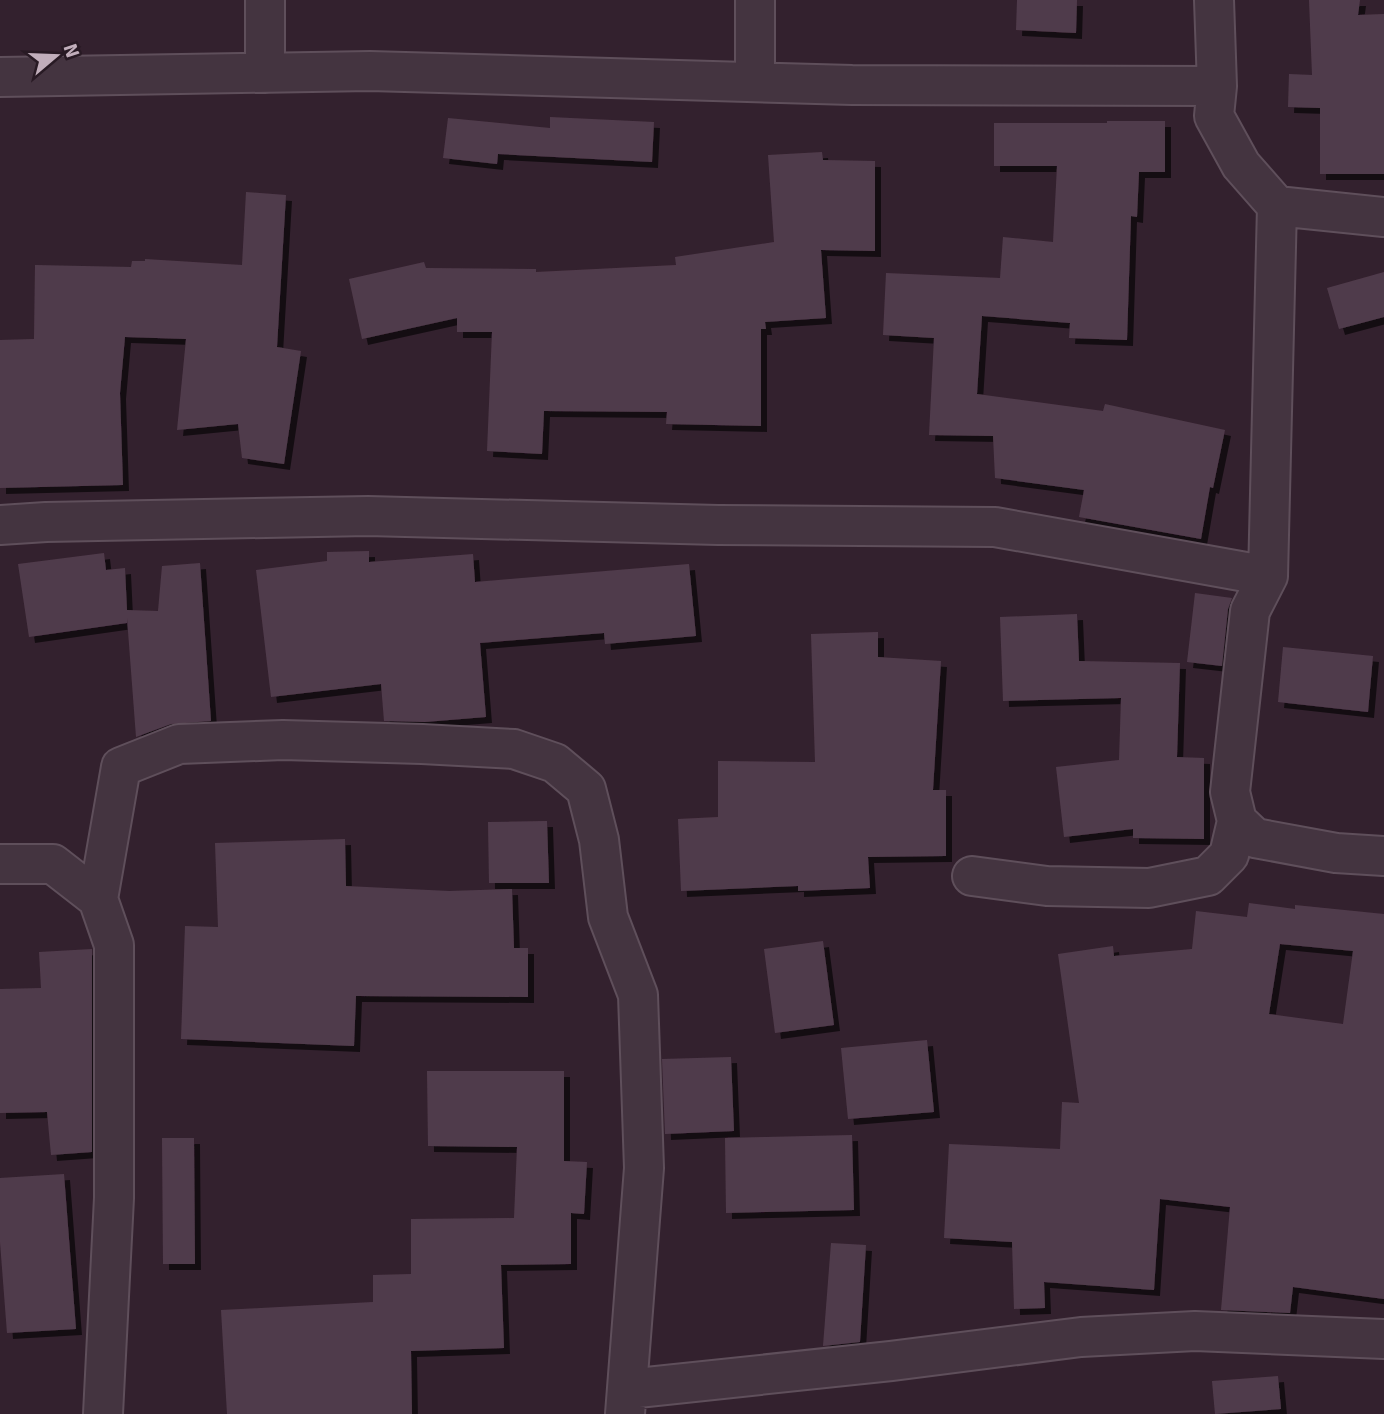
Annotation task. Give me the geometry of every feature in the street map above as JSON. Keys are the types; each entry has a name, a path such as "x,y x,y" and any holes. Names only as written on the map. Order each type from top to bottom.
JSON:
{"street":[{"path":"265,0 265,73"},
{"path":"755,0 755,82"},
{"path":"972,876 1046,886 1149,888 1208,876 1229,855 1237,821 1230,792 1250,611 1268,576 1277,206 1241,165 1214,116 1217,86 1214,0"},
{"path":"0,77 370,71 755,82 1217,86"},
{"path":"1277,206 1384,217"},
{"path":"0,525 368,516 718,525 995,527 1268,576"},
{"path":"103,1414 114,1198 114,945 98,898 121,767 179,744 283,740 514,749 555,763 586,789 599,839 608,917 638,995 645,1168 626,1402 891,1361 1081,1336 1195,1331 1384,1339"},
{"path":"1237,821 1255,838 1336,853 1384,856"},
{"path":"0,864 53,864 98,898"}],"building":[{"path":"1017,0 1077,0 1076,33 1016,30"},
{"path":"1309,0 1360,0 1358,15 1384,14 1384,174 1320,174 1320,108 1288,107 1289,74 1312,75"},
{"path":"550,117 654,122 652,162 498,154 497,164 443,158 448,118 550,128"},
{"path":"1165,121 1165,172 1139,172 1137,217 1131,216 1127,340 1069,338 1070,323 982,316 977,394 1103,411 1105,404 1225,430 1213,488 1210,487 1201,539 1079,517 1084,490 995,478 993,436 929,435 934,338 883,335 886,273 1000,278 1003,237 1053,242 1057,166 994,166 994,123"},
{"path":"822,152 823,160 875,161 875,251 821,250 826,318 765,322 766,329 761,329 761,426 666,424 667,412 544,411 542,454 487,451 492,332 457,332 457,318 362,339 349,279 424,262 426,268 536,269 536,272 676,265 675,257 774,242 768,155"},
{"path":"246,192 286,195 277,347 301,351 284,464 242,458 238,424 177,430 186,339 125,337 120,393 123,485 0,488 0,340 34,339 35,265 131,267 132,261 145,259 242,265"},
{"path":"1384,272 1384,317 1339,329 1327,288"},
{"path":"369,551 369,562 473,554 475,582 689,564 696,636 605,644 604,633 480,643 486,717 425,722 384,721 381,684 271,697 256,570 327,561 327,552"},
{"path":"104,553 106,570 125,568 127,610 158,611 162,566 200,563 211,721 171,724 136,737 127,618 127,623 29,637 18,564"},
{"path":"1195,593 1232,598 1228,609 1222,666 1187,662"},
{"path":"1077,614 1079,661 1180,663 1177,757 1204,758 1204,839 1133,838 1133,829 1064,837 1056,767 1119,760 1121,698 1003,701 1000,617"},
{"path":"878,632 878,657 941,661 933,790 946,790 946,856 868,857 870,888 798,891 798,886 681,891 678,819 718,817 718,761 815,762 811,634"},
{"path":"1283,647 1373,656 1368,712 1278,702"},
{"path":"547,821 549,883 489,883 488,822"},
{"path":"345,839 346,886 449,891 512,889 514,948 528,948 528,997 356,996 354,1046 181,1039 185,926 218,927 215,843"},
{"path":"1249,903 1295,909 1295,905 1384,914 1384,1299 1293,1287 1290,1313 1221,1310 1230,1207 1160,1199 1154,1290 1044,1282 1045,1308 1014,1309 1012,1242 944,1238 949,1144 1060,1149 1062,1102 1079,1103 1058,954 1113,946 1114,956 1192,949 1196,911 1247,917","holes":["1280,944 1353,951 1343,1024 1269,1014"]},
{"path":"823,941 834,1025 775,1033 764,949"},
{"path":"92,949 92,1152 51,1155 47,1112 0,1113 0,989 41,988 39,952"},
{"path":"927,1040 934,1112 848,1119 841,1048"},
{"path":"731,1057 734,1131 665,1134 662,1059"},
{"path":"427,1071 564,1071 564,1161 587,1162 584,1214 571,1213 571,1264 501,1265 504,1348 411,1351 412,1414 227,1414 221,1310 373,1302 373,1275 411,1274 411,1219 514,1218 517,1147 428,1146"},
{"path":"852,1135 854,1210 726,1213 725,1138"},
{"path":"162,1138 194,1138 195,1264 163,1264"},
{"path":"64,1174 76,1329 7,1333 0,1242 0,1178"},
{"path":"831,1243 866,1245 860,1342 823,1346"},
{"path":"1278,1376 1281,1409 1215,1414 1212,1381"}]}
